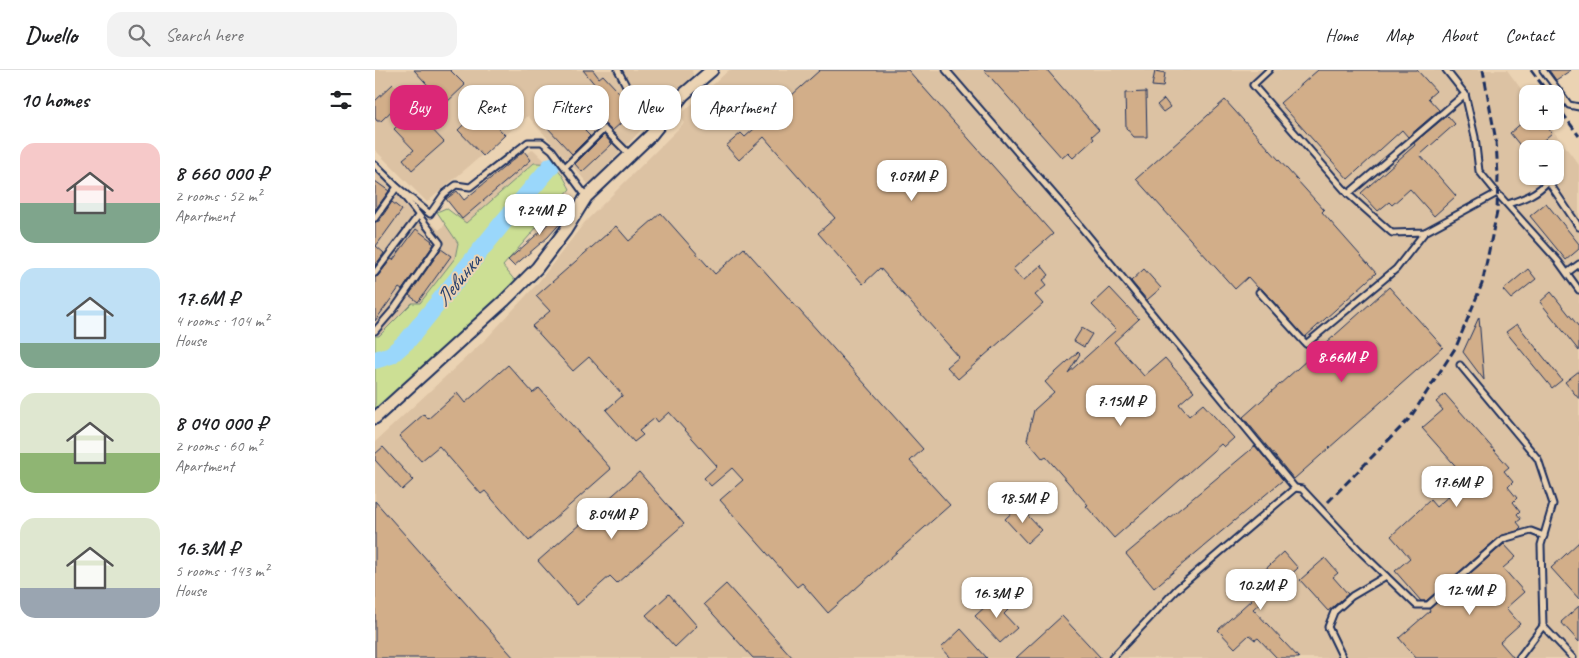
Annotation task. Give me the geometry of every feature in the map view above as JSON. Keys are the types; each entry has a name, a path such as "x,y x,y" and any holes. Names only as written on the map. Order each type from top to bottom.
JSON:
{"street":[{"path":"681,98 711,70"},
{"path":"375,418 504,301 537,268 565,231 586,197 655,130"}],"lane":[{"path":"619,70 626,85"},
{"path":"946,70 1063,205 1295,488 1302,489 1359,550 1416,604 1428,605 1503,539 1531,530 1544,536"},
{"path":"1269,70 1253,85 1348,194 1392,233 1425,232"},
{"path":"1446,70 1465,94 1475,137 1479,171 1558,261 1579,290"},
{"path":"1543,70 1569,105 1579,107"},
{"path":"1348,194 1465,94"},
{"path":"565,167 604,129 630,156"},
{"path":"375,165 397,187 430,214 444,194 456,185 470,187 528,142 541,142 552,150 586,197"},
{"path":"1508,204 1526,198 1543,187 1548,181 1579,227"},
{"path":"375,331 394,309 440,243 397,187"},
{"path":"375,218 397,187"},
{"path":"1259,292 1306,344 1396,269 1425,232 1497,193"},
{"path":"375,274 418,216"},
{"path":"1567,273 1579,264"},
{"path":"1460,365 1538,459 1553,504 1541,545 1543,626 1519,658"},
{"path":"1112,658 1177,589 1295,488"},
{"path":"1343,658 1328,627 1334,612 1353,596 1386,576"},
{"path":"1543,626 1573,658"}],"shaded area":[{"path":"375,70 692,70 693,75 681,88 681,85 619,85 619,130 641,130 589,185 540,130 609,130 609,85 534,85 534,123 528,116 524,119 524,85 458,85 458,130 512,130 427,202 375,150"},
{"path":"729,70 1507,70 1519,86 1519,130 1553,130 1560,140 1519,140 1519,185 1564,185 1564,145 1579,165 1579,658 375,658 375,442 487,338 537,284 585,222 677,130 681,130 681,126 684,123 681,114 691,105 691,130 793,130 793,85 713,85"},
{"path":"533,149 546,162 405,335 375,349 375,169 439,230"}],"green space":[{"path":"534,163 553,166 563,176 570,189 503,266 516,282 375,411 375,336 379,336 412,303 420,303 455,258 458,243 437,212 446,208 466,223"}],"building":[{"path":"414,70 450,70 465,85 458,85 458,92 448,101 448,85 428,85"},
{"path":"583,70 593,70 599,78 603,75 619,92 619,125 612,131 609,128 609,85 595,85"},
{"path":"820,70 908,70 1053,234 1013,269 1023,281 1041,265 1049,275 1043,280 1047,285 1035,295 1043,304 958,379 947,367 959,357 880,268 863,284 818,233 835,218 764,137 739,160 726,146 741,133 745,137 753,130 793,130 793,94"},
{"path":"984,70 1047,70 1099,130 1092,136 1094,139 1073,158 1068,153 1062,158"},
{"path":"1318,70 1417,70 1436,91 1428,98 1439,110 1408,137 1402,130 1348,179 1280,103"},
{"path":"1549,70 1571,70 1556,80"},
{"path":"1155,71 1165,73 1163,87 1152,86"},
{"path":"390,87 390,112 381,121 377,121 375,118 375,101"},
{"path":"1146,92 1147,137 1134,137 1126,128 1125,93"},
{"path":"1164,99 1170,107 1163,112 1157,105"},
{"path":"1225,100 1324,210 1322,212 1376,273 1305,337 1262,289 1258,288 1248,277 1235,289 1136,179"},
{"path":"1448,116 1455,124 1420,155 1456,196 1434,216 1410,189 1392,205 1389,202 1378,211 1361,193 1415,145 1414,143"},
{"path":"1519,125 1519,130 1550,130 1552,133 1544,140 1519,140 1519,144 1510,133"},
{"path":"395,130 433,130 444,142 412,170 403,159 414,150"},
{"path":"458,130 500,130 505,135 483,156"},
{"path":"550,130 586,130 590,136 572,154"},
{"path":"604,135 612,144 582,172 575,164"},
{"path":"524,151 531,160 462,219 446,199 457,191 464,200"},
{"path":"375,181 389,191 375,210"},
{"path":"392,202 402,210 376,246 384,253 375,266 375,222 379,221"},
{"path":"1546,203 1579,244 1579,249 1566,260 1530,216"},
{"path":"566,204 570,208 564,219 548,237 514,266 508,260 542,230"},
{"path":"661,213 715,274 744,248 923,449 910,461 950,505 828,613 802,583 797,587 720,500 743,480 732,468 711,486 704,478 717,466 669,412 658,422 655,418 639,431 643,435 634,442 606,410 622,394 589,357 573,371 532,326 550,311 536,296 616,226 629,241"},
{"path":"416,229 434,244 402,290 399,288 375,321 375,277 378,276 391,259 393,260"},
{"path":"441,249 451,256 418,302 409,295"},
{"path":"1144,269 1161,288 1147,300 1131,281"},
{"path":"1528,269 1536,279 1511,299 1503,290"},
{"path":"1389,287 1443,347 1294,479 1243,417"},
{"path":"1110,288 1139,319 1114,342 1144,376 1165,358 1194,391 1179,404 1189,416 1203,404 1234,438 1224,447 1221,444 1114,538 1046,457 1043,459 1027,440 1034,410 1054,392 1045,382 1078,352 1080,354 1068,373 1116,330 1092,305"},
{"path":"1551,292 1579,327 1579,351 1540,302"},
{"path":"1479,317 1484,380 1463,352"},
{"path":"1517,324 1562,380 1552,388 1506,332"},
{"path":"1082,328 1092,334 1084,347 1074,341"},
{"path":"508,365 533,393 539,388 611,469 529,541 485,491 481,494 439,446 421,461 399,436 424,414 428,419 457,393 465,403"},
{"path":"1579,371 1579,399 1565,382"},
{"path":"1445,394 1509,467 1504,471 1513,482 1508,487 1517,498 1513,502 1520,511 1517,514 1521,519 1517,522 1521,527 1517,531 1500,536 1426,601 1421,601 1395,571 1410,558 1391,536 1430,500 1436,507 1468,480 1422,428 1443,410 1436,402"},
{"path":"1255,446 1283,480 1154,588 1126,554"},
{"path":"383,447 413,480 402,490 375,460 375,454"},
{"path":"639,472 684,524 617,583 610,576 577,605 538,561"},
{"path":"375,501 514,658 375,658"},
{"path":"1019,506 1041,530 1027,543 1005,519"},
{"path":"1579,542 1579,599 1551,568"},
{"path":"1504,544 1516,557 1503,568 1524,592 1506,608 1520,624 1500,642 1514,658 1416,658 1399,638 1430,611 1429,609"},
{"path":"1284,552 1298,568 1253,609 1299,658 1277,658 1258,638 1255,640 1249,635 1235,648 1218,630 1252,599 1243,590"},
{"path":"1325,558 1338,573 1333,577 1348,594 1328,611 1300,580"},
{"path":"726,584 793,658 753,658 704,604"},
{"path":"669,594 697,626 675,647 646,615"},
{"path":"998,595 1010,608 1004,614 1017,628 1000,643 975,616"},
{"path":"1579,606 1579,642 1561,622"},
{"path":"1062,616 1101,658 1016,658"},
{"path":"961,629 987,658 950,658 941,648"}],"waterway":[{"name":"Левинка","path":"375,360 391,355 408,340 551,166"}],"railway":[{"path":"1328,502 1410,418 1456,347 1482,284 1497,212 1498,176 1496,141 1483,70"},
{"path":"1531,70 1542,85"},
{"path":"1564,115 1579,136"}]}
